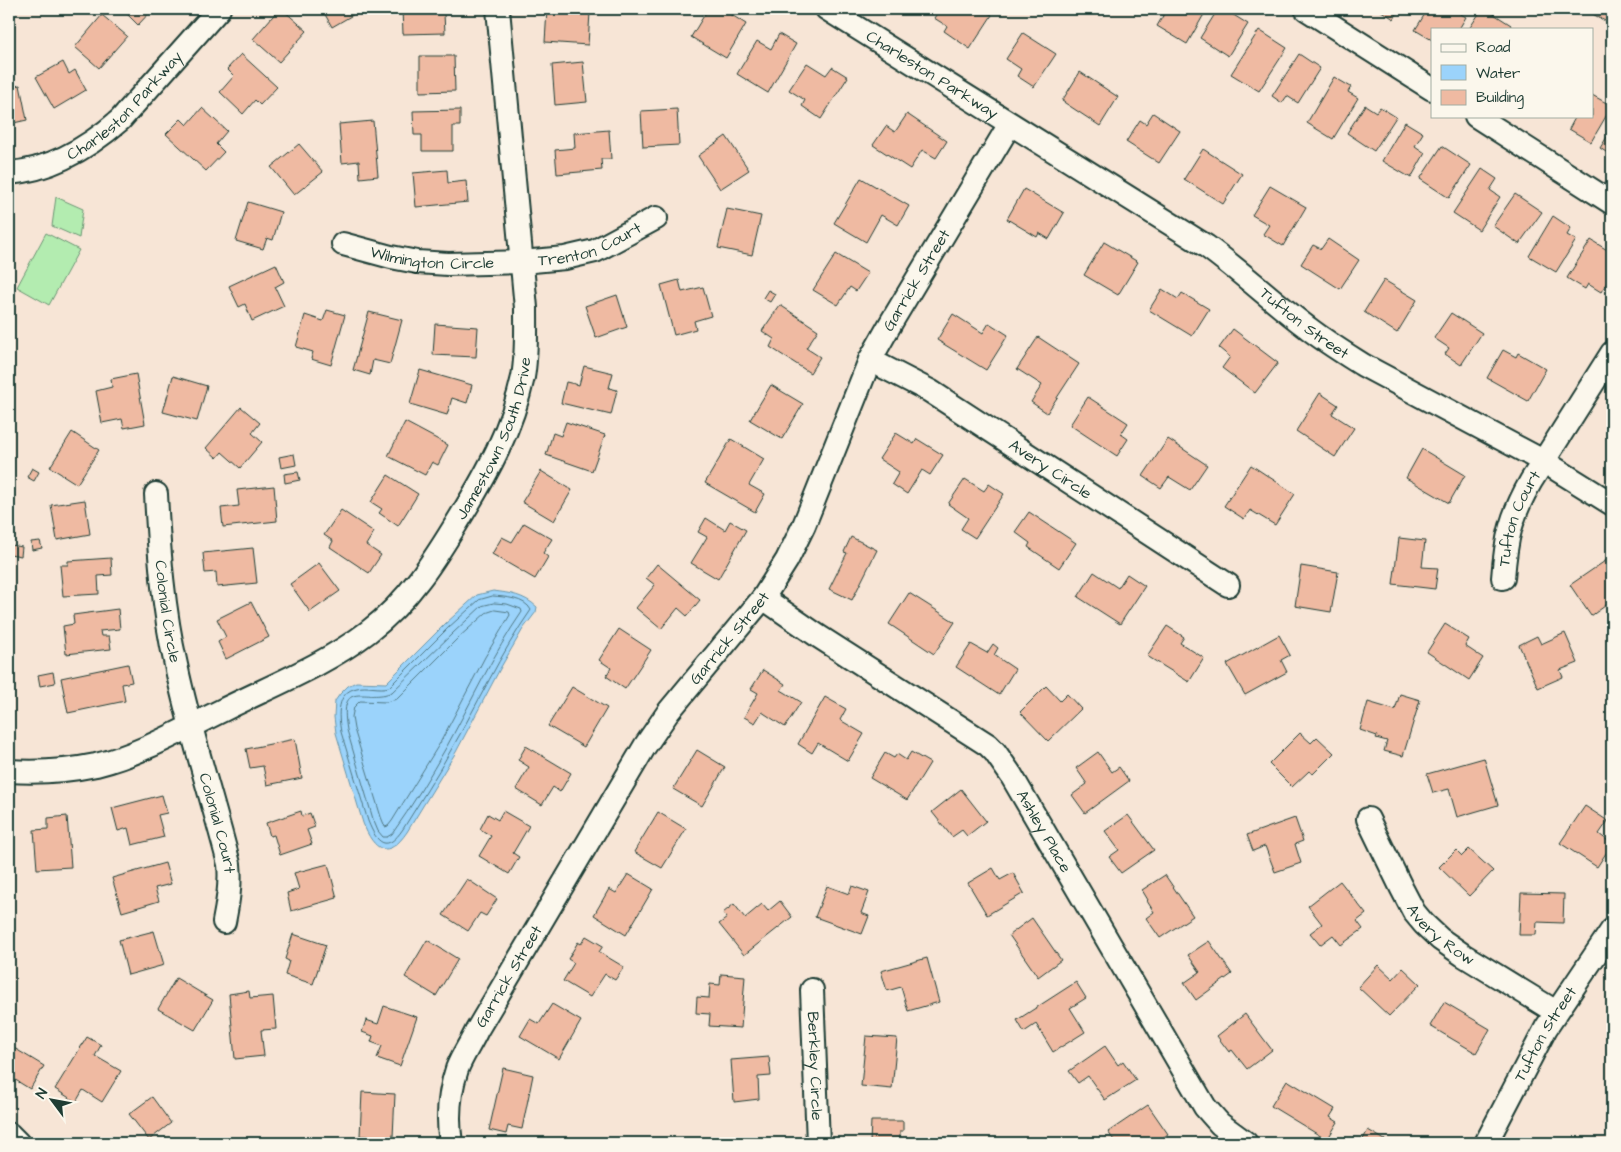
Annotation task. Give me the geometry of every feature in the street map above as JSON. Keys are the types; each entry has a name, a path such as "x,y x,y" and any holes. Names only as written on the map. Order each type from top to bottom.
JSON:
{"street":[{"name":"Charleston Parkway","path":"9,173 29,170 86,147 120,120 220,9"},
{"name":"Jamestown South Drive","path":"9,771 58,771 98,764 137,750 191,726 341,651 368,632 408,595 444,544 486,474 507,430 518,395 526,355 522,262 498,9"},
{"name":"Charleston Parkway","path":"827,9 1010,124"},
{"path":"1306,9 1431,88"},
{"path":"1479,118 1612,203"},
{"name":"Garrick Street","path":"451,1143 449,1099 458,1068 477,1030 645,746 669,711 763,598 777,577 797,541 870,360 1010,124"},
{"name":"Tufton Street","path":"1010,124 1206,246 1231,264 1307,327 1343,353 1543,461 1612,504"},
{"name":"Trenton Court","path":"522,262 565,258 594,251 656,218"},
{"name":"Wilmington Circle","path":"343,244 417,262 458,264 522,262"},
{"name":"Tufton Court","path":"1504,578 1505,550 1511,522 1519,502 1612,353"},
{"name":"Avery Circle","path":"870,360 930,390 1228,585"},
{"name":"Colonial Circle","path":"156,494 162,578 170,634 175,663 191,726"},
{"name":"Ashley Place","path":"763,598 818,636 960,726 995,752 1011,775 1205,1107 1220,1124 1246,1143"},
{"name":"Colonial Court","path":"191,726 229,864 230,894 224,922"},
{"name":"Avery Row","path":"1368,819 1414,912 1428,928 1463,955 1556,1012"},
{"name":"Tufton Street","path":"1486,1143 1556,1012 1612,930"},
{"name":"Berkley Circle","path":"812,990 818,1143"},
{"path":"9,1134 18,1143"}],"green space":[{"path":"56,197 83,209 79,238 52,226"},
{"path":"46,233 79,250 49,305 17,287"}],"water":[{"path":"493,591 522,597 537,607 536,612 523,629 456,752 407,832 400,841 388,849 377,846 367,833 363,823 336,733 335,701 348,686 356,682 386,683 477,595"}],"building":[{"path":"122,9 153,9 138,25"},
{"path":"279,9 282,9 307,31 279,62 253,39"},
{"path":"322,9 363,9 332,27"},
{"path":"402,9 451,9 451,14 444,14 445,33 403,34"},
{"path":"671,9 685,9 682,15"},
{"path":"708,9 729,9 727,12 746,24 726,58 691,37"},
{"path":"940,9 982,9 992,15 970,49 944,31 947,26 934,18"},
{"path":"1167,9 1207,9 1187,44 1157,26"},
{"path":"1218,9 1224,9 1248,24 1228,56 1200,38"},
{"path":"1378,9 1400,9 1394,19"},
{"path":"1403,9 1416,9 1412,15"},
{"path":"1428,9 1452,9 1466,17 1460,28 1431,28 1431,39 1415,30"},
{"path":"1482,9 1486,9 1511,25 1510,28 1470,28"},
{"path":"1594,9 1612,9 1612,25 1591,13"},
{"path":"547,10 590,12 588,45 545,42"},
{"path":"102,15 127,36 99,68 75,47"},
{"path":"1259,30 1287,48 1259,91 1231,74"},
{"path":"1023,33 1056,54 1034,87 1017,76 1021,69 1006,59"},
{"path":"779,34 796,44 768,93 737,74 757,41 771,49"},
{"path":"241,54 277,87 260,105 255,100 243,114 220,92 234,76 227,69"},
{"path":"1299,54 1320,68 1298,103 1287,96 1282,103 1272,96"},
{"path":"420,56 454,56 455,91 420,92"},
{"path":"63,62 69,74 75,70 86,90 54,109 36,77"},
{"path":"583,62 587,102 555,105 552,65"},
{"path":"807,63 826,75 832,67 848,77 821,119 802,106 805,100 789,90"},
{"path":"1080,72 1118,97 1100,126 1062,101"},
{"path":"1334,77 1351,87 1348,92 1358,98 1333,139 1307,123"},
{"path":"20,85 27,120 9,124 9,87"},
{"path":"1594,96 1612,106 1591,142 1569,129 1575,118 1594,118"},
{"path":"1365,105 1376,112 1380,107 1396,117 1374,151 1347,133"},
{"path":"202,108 227,131 216,144 224,152 206,171 166,134 181,119 187,125"},
{"path":"677,109 679,145 643,147 641,111"},
{"path":"460,110 460,126 453,126 453,151 422,151 422,135 414,135 413,111"},
{"path":"1153,113 1180,131 1159,163 1126,142 1140,120 1146,124"},
{"path":"907,114 947,141 936,158 922,150 910,169 873,145 886,126 895,132"},
{"path":"373,121 378,176 360,178 359,161 342,163 339,124"},
{"path":"1405,122 1423,133 1415,146 1425,153 1411,178 1382,161"},
{"path":"1612,129 1612,156 1600,148"},
{"path":"609,130 611,159 601,159 602,170 557,174 555,150 575,148 574,133"},
{"path":"726,136 749,170 720,189 698,156"},
{"path":"299,144 323,172 294,195 271,167"},
{"path":"1442,146 1471,165 1449,198 1420,179"},
{"path":"1203,149 1242,174 1223,204 1184,179"},
{"path":"1482,169 1497,179 1490,190 1500,197 1479,230 1453,213"},
{"path":"447,170 448,183 466,181 468,202 416,207 413,173"},
{"path":"861,178 909,206 898,225 881,215 866,242 834,223"},
{"path":"1270,186 1306,207 1283,246 1263,234 1269,225 1252,215"},
{"path":"1024,189 1064,213 1049,239 1039,233 1037,237 1007,219"},
{"path":"1515,194 1542,212 1519,244 1493,226"},
{"path":"248,202 281,212 273,240 267,238 263,249 236,241"},
{"path":"727,209 761,216 752,255 718,248"},
{"path":"1553,216 1571,228 1567,235 1576,240 1556,272 1529,256"},
{"path":"1328,239 1359,260 1340,289 1301,264 1313,245 1321,249"},
{"path":"1591,240 1612,253 1612,274 1601,292 1588,284 1585,289 1567,278"},
{"path":"1104,242 1138,262 1118,295 1084,275"},
{"path":"836,254 868,273 856,291 850,287 838,305 813,290"},
{"path":"276,264 284,282 275,287 284,306 252,321 245,304 239,307 229,286"},
{"path":"679,280 682,292 703,287 711,316 694,321 696,329 674,335 661,285"},
{"path":"1384,280 1417,300 1397,333 1364,312"},
{"path":"1162,289 1178,299 1182,293 1209,309 1192,336 1149,310"},
{"path":"768,290 775,294 770,302 763,298"},
{"path":"617,295 627,327 596,338 585,306"},
{"path":"780,305 818,330 806,348 820,357 810,373 770,347 774,339 762,331"},
{"path":"327,310 345,315 331,365 311,359 313,352 296,347 305,315 323,321"},
{"path":"369,312 402,320 390,364 373,360 370,375 353,370"},
{"path":"1451,313 1482,333 1461,365 1445,354 1449,348 1434,338"},
{"path":"953,314 983,333 989,323 1008,335 986,370 937,340"},
{"path":"435,324 478,327 476,357 433,355"},
{"path":"1233,329 1278,363 1255,393 1222,368 1230,357 1219,348"},
{"path":"1038,337 1079,364 1047,413 1031,402 1042,385 1017,369"},
{"path":"1503,350 1516,357 1518,353 1546,369 1528,401 1487,378"},
{"path":"584,366 613,373 609,388 617,390 611,415 561,403 566,382 579,385"},
{"path":"420,370 472,385 467,403 452,398 447,415 410,404"},
{"path":"136,374 145,424 124,428 122,419 102,423 96,391 112,387 111,379"},
{"path":"173,376 207,386 197,421 163,412"},
{"path":"771,385 803,404 782,439 750,420"},
{"path":"1320,393 1338,405 1332,414 1354,428 1335,457 1296,431"},
{"path":"1088,397 1128,423 1121,434 1128,439 1117,456 1070,425"},
{"path":"241,407 260,423 252,433 262,442 240,468 222,452 217,458 206,448"},
{"path":"405,422 448,445 438,465 432,462 425,475 388,456"},
{"path":"566,422 605,435 592,471 546,455 553,433 561,436"},
{"path":"72,432 99,450 77,484 50,467"},
{"path":"896,433 914,444 917,439 943,455 930,475 922,470 907,494 892,484 899,472 879,459"},
{"path":"731,439 764,459 749,485 765,494 755,512 705,483"},
{"path":"1168,439 1207,465 1190,490 1169,477 1161,488 1143,476"},
{"path":"1422,449 1465,475 1449,503 1406,478"},
{"path":"294,454 296,465 281,468 279,457"},
{"path":"1251,465 1295,494 1275,525 1250,510 1244,519 1224,506"},
{"path":"32,468 39,472 34,481 27,477"},
{"path":"541,471 572,490 554,521 522,502"},
{"path":"298,472 300,480 285,483 284,474"},
{"path":"388,475 418,494 398,526 379,513 382,509 371,502"},
{"path":"965,479 984,491 989,484 1004,494 975,538 961,529 968,518 948,504"},
{"path":"274,486 277,521 223,527 221,508 239,506 237,490"},
{"path":"85,500 90,534 57,540 51,505"},
{"path":"341,510 374,532 366,545 381,555 369,573 330,547 333,541 324,535"},
{"path":"1029,512 1076,543 1059,568 1028,547 1030,543 1015,532"},
{"path":"706,518 725,530 730,521 746,530 718,579 691,563 707,537 698,532"},
{"path":"524,523 552,539 543,553 548,557 535,579 492,554 502,537 512,542"},
{"path":"851,537 877,550 852,600 829,589 847,553 844,552"},
{"path":"1399,538 1425,541 1422,567 1438,568 1435,589 1393,584"},
{"path":"40,541 42,548 32,550 31,542"},
{"path":"11,545 22,547 21,556 10,554"},
{"path":"253,548 257,583 217,587 216,572 205,573 203,553"},
{"path":"111,558 112,575 98,576 99,594 63,596 60,565 68,565 68,561"},
{"path":"1608,559 1612,565 1612,601 1591,616 1570,585"},
{"path":"319,563 340,591 310,612 290,584"},
{"path":"657,564 700,600 687,616 678,608 661,629 636,608 655,585 646,578"},
{"path":"1301,566 1338,572 1331,612 1295,606"},
{"path":"1094,572 1118,588 1127,574 1145,586 1120,624 1078,597"},
{"path":"909,593 955,622 934,654 889,624"},
{"path":"251,602 269,637 226,659 218,642 226,637 217,619"},
{"path":"118,609 120,629 100,631 101,636 109,636 111,649 66,654 63,626 74,624 73,615"},
{"path":"1445,624 1469,639 1465,646 1483,658 1469,680 1427,652"},
{"path":"1167,626 1184,637 1180,643 1204,658 1189,682 1147,656"},
{"path":"619,629 651,650 625,689 606,676 611,668 599,660"},
{"path":"1565,633 1578,663 1560,670 1563,677 1538,688 1519,645 1537,636 1541,644"},
{"path":"1279,635 1290,655 1281,660 1287,672 1245,695 1227,664"},
{"path":"971,644 987,653 993,644 998,648 994,655 1015,669 999,695 956,667"},
{"path":"128,664 132,682 122,684 125,701 68,713 61,678"},
{"path":"763,670 785,684 781,690 801,702 785,727 762,712 755,723 744,717 758,693 751,689"},
{"path":"53,672 55,683 40,686 38,675"},
{"path":"1046,686 1060,701 1067,694 1081,709 1048,741 1020,712"},
{"path":"572,687 607,708 584,747 548,726"},
{"path":"1400,694 1420,700 1403,756 1384,751 1387,741 1360,730 1368,702 1395,710"},
{"path":"825,697 846,709 840,720 864,734 848,761 818,743 812,753 798,744"},
{"path":"1300,733 1311,743 1317,737 1334,753 1313,774 1309,771 1292,787 1269,764"},
{"path":"295,739 302,778 267,785 263,766 250,768 246,749"},
{"path":"526,746 571,773 560,792 553,787 542,805 516,789 529,767 518,760"},
{"path":"697,750 725,767 702,806 673,789"},
{"path":"911,752 930,763 907,800 870,778 885,753 894,758 897,754 906,760"},
{"path":"1098,752 1112,772 1119,767 1129,781 1085,813 1072,795 1087,784 1076,768"},
{"path":"1484,758 1498,805 1457,817 1449,789 1433,793 1427,774"},
{"path":"961,789 986,821 967,836 962,830 952,837 932,812"},
{"path":"162,795 167,813 158,815 164,837 132,845 128,828 118,831 112,808"},
{"path":"1585,806 1608,821 1599,834 1612,844 1597,867 1560,843"},
{"path":"301,811 302,816 310,813 315,827 307,830 312,844 280,855 274,835 270,836 266,823"},
{"path":"503,811 529,826 513,853 519,857 509,874 479,856 491,836 480,829 488,814 498,820"},
{"path":"658,812 686,829 662,868 634,852"},
{"path":"1128,815 1154,850 1121,873 1109,857 1119,850 1105,831"},
{"path":"67,816 71,867 37,869 34,830 48,829 48,818"},
{"path":"1295,818 1303,841 1295,844 1301,863 1275,872 1265,846 1253,851 1247,835"},
{"path":"1469,849 1493,871 1469,896 1439,867 1456,850 1462,856"},
{"path":"165,863 171,884 155,888 159,901 122,912 112,878"},
{"path":"328,864 337,898 291,911 287,893 299,889 294,873"},
{"path":"993,868 1000,880 1013,873 1024,893 987,915 968,883"},
{"path":"628,874 653,889 626,935 594,915 609,889 616,893"},
{"path":"1165,875 1193,916 1160,938 1146,918 1154,912 1142,890"},
{"path":"467,879 497,899 486,916 480,913 468,931 443,915"},
{"path":"1340,881 1366,914 1357,921 1363,929 1341,945 1333,935 1320,945 1310,933 1322,924 1308,906"},
{"path":"827,886 849,894 852,886 869,892 861,913 869,916 862,934 815,917"},
{"path":"1521,893 1564,894 1563,923 1537,922 1536,935 1519,935"},
{"path":"780,901 792,917 744,955 719,924 727,918 723,913 734,904 745,918 762,904 768,911"},
{"path":"1032,918 1061,960 1038,977 1009,935"},
{"path":"154,931 164,965 128,975 119,940"},
{"path":"293,934 326,945 313,984 285,975 289,961 285,959"},
{"path":"586,936 603,946 599,952 624,967 615,980 605,974 590,997 563,981 574,963 568,959 578,942 581,944"},
{"path":"427,940 458,959 436,996 405,977"},
{"path":"1209,941 1232,974 1196,1000 1184,983 1200,972 1188,955"},
{"path":"927,958 939,1002 908,1011 901,987 887,991 881,971"},
{"path":"1378,965 1393,979 1403,968 1420,984 1389,1016 1358,987"},
{"path":"721,974 745,976 741,1028 709,1026 710,1014 696,1013 697,997 709,998 710,984 720,985"},
{"path":"176,978 213,1000 195,1030 158,1009"},
{"path":"1076,982 1086,998 1070,1008 1085,1032 1053,1052 1036,1024 1024,1032 1017,1020"},
{"path":"249,991 250,998 273,996 276,1029 261,1030 264,1056 235,1059 229,994"},
{"path":"1444,1002 1490,1029 1476,1053 1430,1026"},
{"path":"552,1004 581,1021 559,1059 520,1036 530,1019 539,1024"},
{"path":"384,1006 417,1017 400,1066 377,1058 382,1046 371,1042 373,1036 362,1032 366,1020 378,1024"},
{"path":"1245,1014 1272,1050 1247,1069 1232,1050 1229,1052 1217,1036"},
{"path":"866,1036 897,1038 892,1089 861,1086"},
{"path":"87,1037 101,1045 95,1056 121,1071 102,1102 83,1090 76,1102 55,1089"},
{"path":"9,1045 44,1066 30,1089 9,1076"},
{"path":"1105,1046 1118,1065 1123,1061 1136,1080 1105,1100 1088,1076 1078,1083 1069,1071"},
{"path":"769,1057 771,1076 758,1077 759,1099 734,1102 731,1060"},
{"path":"503,1068 533,1075 522,1129 508,1126 506,1134 489,1130"},
{"path":"1287,1080 1335,1109 1330,1117 1338,1122 1327,1140 1271,1106"},
{"path":"362,1092 395,1094 393,1137 360,1136"},
{"path":"152,1097 171,1123 149,1140 129,1114"},
{"path":"1148,1105 1168,1134 1161,1139 1164,1143 1116,1143 1108,1132"},
{"path":"871,1121 903,1121 903,1131 900,1131 900,1143 870,1143"},
{"path":"1368,1130 1390,1143 1361,1143"},
{"path":"725,1139 772,1142 772,1143 725,1143"}]}
